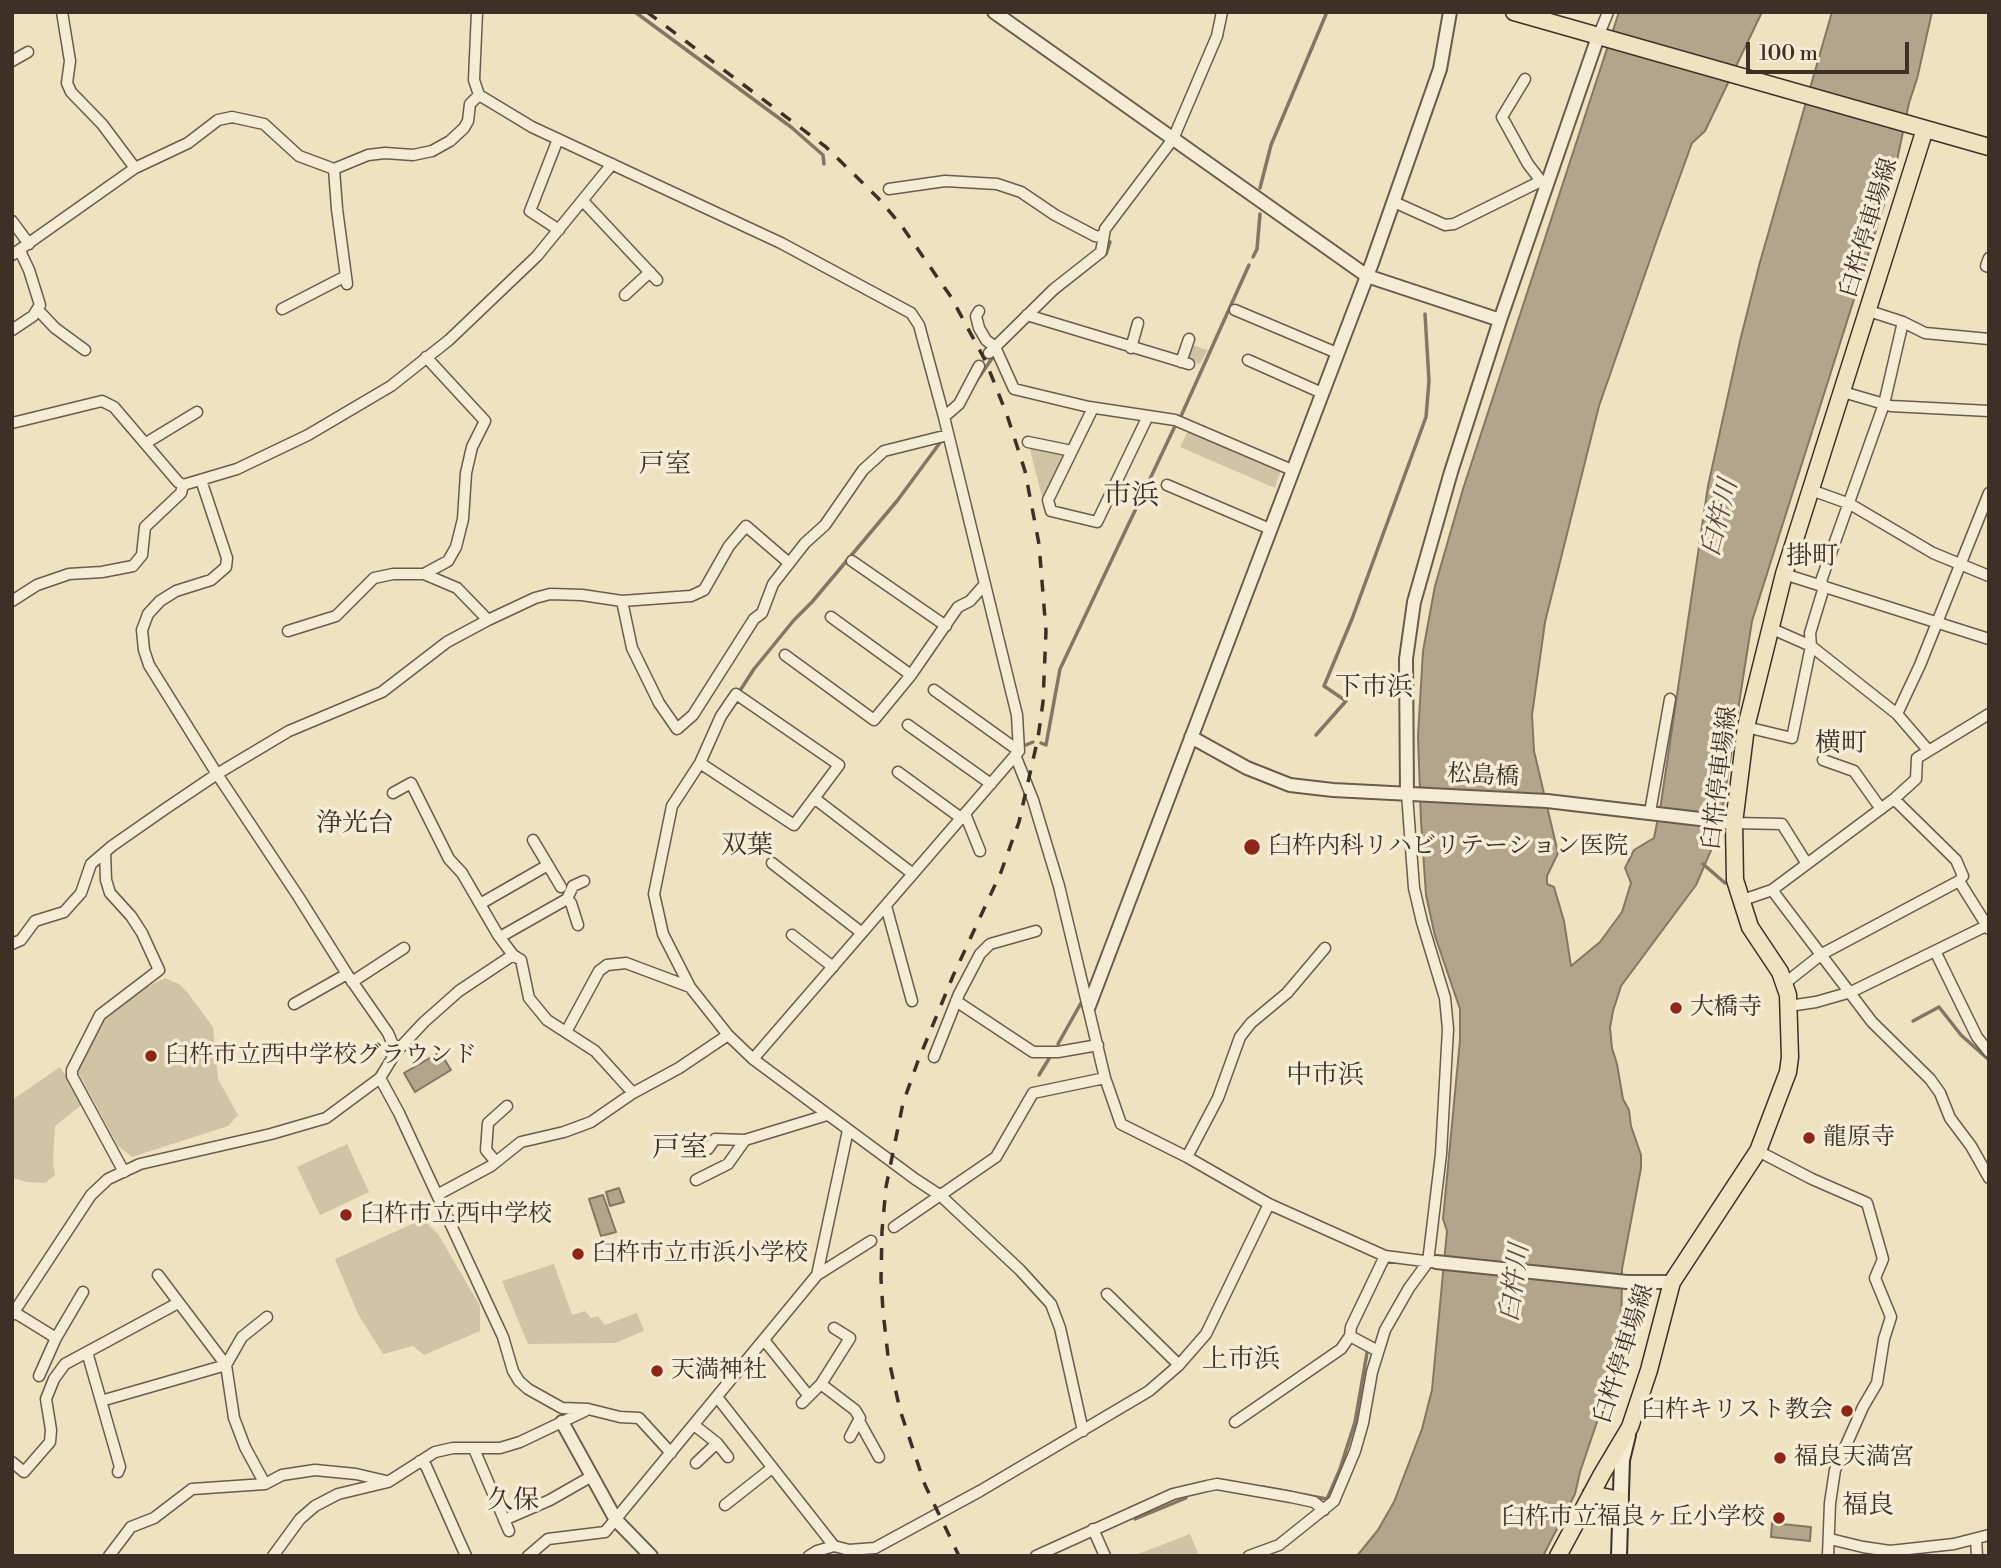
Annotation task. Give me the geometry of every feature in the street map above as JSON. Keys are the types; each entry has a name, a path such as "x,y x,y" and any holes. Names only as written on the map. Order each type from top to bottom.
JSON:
{"main road":[{"path":"1514,12 1989,147"},
{"name":"臼杵停車場線","path":"1558,1556 1630,1427 1649,1370 1672,1282 1758,1152 1788,1072 1789,1006 1784,984 1780,972 1750,927 1740,901 1727,823 1746,727 1784,574 1869,311 1919,128"},
{"path":"1619,1556 1622,1460 1630,1427"},
{"path":"1591,1494 1620,1500"}],"street":[{"path":"62,12 70,61 67,83 71,92 102,124 135,168"},
{"path":"477,12 474,80 479,95 532,127 781,243 911,313 919,325 1017,715 1017,753 1059,886 1105,1078 1121,1124 1187,1157 1269,1204 1385,1256 1627,1282 1672,1282"},
{"path":"995,12 1367,276 1500,320"},
{"path":"992,350 1031,316 1054,289 1101,252 1105,229 1173,139 1217,36 1222,12"},
{"path":"1089,1006 1394,202 1440,69 1450,12"},
{"path":"1249,1556 1279,1545 1334,1501 1355,1451 1385,1331 1409,1288 1432,1262 1448,1029 1446,998 1414,888 1406,659 1414,601 1451,472 1544,182 1602,38 1608,12"},
{"path":"12,61 29,52"},
{"path":"1525,79 1502,117 1528,164 1544,182"},
{"path":"12,330 38,310 39,299 29,270 16,253 135,168 188,143 212,123 232,117 264,124 299,156 334,169 368,155 413,155 432,151 450,141 464,128 468,121 470,104 479,95"},
{"path":"558,139 530,211 559,229"},
{"path":"12,423 103,401 114,407 183,485 237,469 309,435 391,386 470,320 537,256 612,164"},
{"path":"282,309 346,280 334,169"},
{"path":"889,189 945,181 997,184 1021,191 1055,215 1102,237"},
{"path":"1394,202 1445,225 1454,224 1544,182"},
{"path":"583,201 653,276 625,295"},
{"path":"12,221 29,244"},
{"path":"1989,258 1986,266 1989,267"},
{"path":"38,310 55,328 85,351"},
{"path":"1235,310 1337,353"},
{"path":"979,311 976,316 979,328 1014,389 1093,408 1175,420 1292,470"},
{"path":"1869,311 1903,321 1925,333 1989,339"},
{"path":"1031,316 1185,363 1189,339"},
{"path":"1746,727 1792,738 1811,646 1810,633 1824,587 1821,582 1884,404 1903,321"},
{"path":"1131,348 1138,323"},
{"path":"424,574 448,561 456,547 463,519 466,473 472,447 485,421 426,357"},
{"path":"1248,360 1322,393"},
{"path":"944,417 959,404 979,366"},
{"path":"1843,391 1884,404 1925,409 1989,411"},
{"path":"1093,408 1048,500 1051,511 1097,522 1148,416"},
{"path":"146,443 197,412"},
{"path":"622,601 632,648 659,703 677,729 693,715 749,627 762,613 773,584 825,525 844,495 875,457 884,451 948,435"},
{"path":"1028,442 1072,451"},
{"path":"201,480 227,558 226,566 211,580 176,591 160,601 148,614 142,630 149,665 217,774 388,1033 396,1052"},
{"path":"12,601 37,585 69,574 102,572 134,565 142,555 145,527 181,493 183,485"},
{"path":"1167,485 1270,529"},
{"path":"1811,490 1850,504 1899,534 1961,566 1989,576"},
{"path":"1897,714 1985,515 1989,493"},
{"path":"12,944 21,940 35,921 64,912 82,893 91,864 105,852 217,774 289,731 382,692 439,648 488,620 535,598 550,594 582,594 622,601 691,596 704,590 729,546 747,526 789,563"},
{"path":"852,561 946,626"},
{"path":"288,631 336,616 374,578 393,574 424,574 457,588 488,620"},
{"path":"1784,574 1989,639"},
{"path":"785,655 874,720 911,675 958,607 970,601 985,584"},
{"path":"831,617 911,675"},
{"path":"1770,628 1811,646 1897,714 1928,750"},
{"path":"934,690 1017,753"},
{"path":"700,763 793,825 839,765 736,694 721,716 700,763 672,806 654,894 663,934 690,987 728,1035 753,1059 915,1180 942,1196 1020,1270 1051,1304 1060,1328 1083,1431"},
{"path":"1652,813 1670,699"},
{"path":"1740,901 1772,890 1881,809 1916,779 1917,758 1989,714"},
{"path":"908,724 991,784"},
{"name":"松島橋","path":"1191,737 1247,768 1290,785 1412,795 1547,801 1727,823"},
{"path":"753,1059 1017,753"},
{"path":"1823,760 1854,771 1881,809"},
{"path":"898,772 963,816 980,851"},
{"path":"393,793 411,783 449,859 462,873 513,955 522,960 529,999 547,1020 595,1051 633,1093"},
{"path":"814,798 913,874"},
{"path":"1784,984 1822,954 1959,881 1963,876 1956,860 1894,799"},
{"path":"1727,823 1782,824 1807,864"},
{"path":"533,840 561,887"},
{"path":"105,852 106,880 110,893 142,933 159,970 100,1015 72,1070 72,1076 124,1172"},
{"path":"772,863 862,933"},
{"path":"480,904 548,865"},
{"path":"500,937 567,899 573,886 584,881"},
{"path":"1789,1006 1851,992 1988,927 1959,881"},
{"path":"1772,890 1872,1022 1930,1079 1940,1093 1950,1118 1989,1178"},
{"path":"567,899 571,902 578,925"},
{"path":"886,906 912,1001"},
{"path":"934,1057 956,1001 980,954 990,944 1036,931"},
{"path":"792,935 833,967"},
{"path":"294,1004 350,978 404,948"},
{"path":"1187,1157 1218,1098 1240,1037 1251,1023 1287,993 1325,948"},
{"path":"1935,951 1978,1037 1989,1052"},
{"path":"56,1338 13,1314 91,1195 108,1179 140,1164 313,1123 337,1111 380,1078 396,1052 424,1022 459,991 513,955"},
{"path":"566,1032 599,971 607,965 626,963 690,987"},
{"path":"956,1001 1033,1052 1058,1052 1098,1045"},
{"path":"437,1195 496,1162 522,1142 591,1122 728,1035"},
{"path":"380,1078 399,1113 503,1337 513,1371 519,1381 562,1408 588,1409 620,1417 639,1418 671,1452"},
{"path":"894,1227 996,1157 1033,1093 1105,1078"},
{"path":"496,1162 486,1150 488,1123 507,1106"},
{"path":"708,1149 715,1139 745,1140 827,1115"},
{"path":"817,1275 848,1130"},
{"path":"696,1180 728,1164 745,1140"},
{"path":"1758,1152 1867,1203 1883,1259 1875,1278 1891,1317 1884,1339 1878,1383 1863,1407 1835,1470 1830,1503 1828,1556"},
{"path":"717,1397 834,1546 848,1553 875,1548 1083,1431 1149,1391 1179,1365 1206,1334 1269,1204"},
{"path":"528,1556 548,1539 605,1532 817,1275 871,1241"},
{"path":"1235,1422 1341,1349 1350,1336 1351,1327 1385,1256"},
{"path":"158,1275 226,1366 234,1418 245,1447 265,1484"},
{"path":"39,1377 56,1338 83,1292"},
{"path":"1107,1294 1179,1365"},
{"path":"12,1462 24,1472 50,1441 46,1399 65,1364 178,1303"},
{"path":"101,1401 226,1366 242,1337 267,1317"},
{"path":"764,1340 805,1399 821,1384 850,1338 834,1328"},
{"path":"1350,1336 1378,1351"},
{"path":"87,1352 120,1467 118,1472"},
{"path":"821,1384 855,1410 879,1457"},
{"path":"273,1556 300,1519 315,1506 338,1494 388,1482 435,1452 449,1448 500,1448 510,1445 588,1409"},
{"path":"850,1437 859,1421"},
{"path":"562,1422 616,1520 652,1556"},
{"path":"694,1424 717,1443 728,1457"},
{"path":"696,1463 717,1443"},
{"path":"474,1449 509,1531"},
{"path":"420,1461 426,1466 466,1556"},
{"path":"724,1504 772,1468"},
{"path":"108,1556 131,1527 154,1518 192,1489 265,1484 282,1475 315,1470 356,1474 388,1482"},
{"path":"504,1520 550,1500 592,1476"},
{"path":"1036,1556 1173,1494 1217,1484 1314,1502 1324,1510"},
{"path":"1093,1530 1105,1556"},
{"path":"1830,1539 1890,1551 1917,1549 1989,1535"},
{"path":"1976,1539 1977,1556"},
{"path":"809,1556 834,1546"}],"shaded area":[{"path":"1192,345 1208,350 1200,364 1186,358"},
{"path":"1188,431 1281,470 1275,488 1180,447"},
{"path":"1029,446 1062,453 1065,458 1043,501"},
{"name":"臼杵市立西中学校グラウンド","path":"165,978 179,984 187,992 213,1027 218,1079 238,1115 228,1126 132,1157 118,1146 79,1074 79,1068 103,1020 145,988"},
{"path":"60,1067 84,1103 55,1126 55,1175 45,1183 12,1178 12,1100"},
{"path":"347,1144 369,1192 320,1215 297,1167"},
{"path":"423,1219 438,1234 480,1306 480,1331 424,1355 413,1346 383,1354 358,1314 335,1259"},
{"path":"554,1264 572,1315 585,1311 591,1318 598,1316 605,1325 637,1313 644,1331 615,1343 528,1344 502,1281"},
{"path":"1190,1534 1199,1556 1133,1556"}],"water":[{"name":"臼杵川","path":"1619,12 1762,12 1705,131 1692,143 1659,234 1599,406 1545,622 1532,715 1534,751 1558,853 1547,876 1547,884 1554,887 1564,921 1571,966 1600,942 1622,912 1631,883 1625,868 1634,850 1654,838 1708,486 1760,262 1832,12 1932,12 1895,170 1752,621 1722,812 1712,848 1696,885 1621,986 1613,1011 1610,1028 1612,1048 1623,1099 1629,1110 1631,1126 1641,1155 1641,1168 1622,1269 1621,1351 1575,1494 1543,1556 1357,1556 1378,1530 1394,1502 1422,1429 1432,1390 1447,1231 1443,1219 1460,1040 1460,1009 1435,936 1426,895 1418,736 1423,651 1435,586 1463,489"},
{"path":"440,1052 451,1070 415,1092 404,1073"},
{"path":"619,1188 624,1202 610,1206 606,1192"},
{"path":"603,1195 616,1232 601,1236 589,1199"},
{"path":"1772,1523 1811,1527 1810,1541 1771,1537"}],"waterway":[{"path":"635,12 791,127 823,155 824,164"},
{"path":"1260,188 1271,145 1327,12"},
{"path":"1253,257 1257,249 1260,214"},
{"path":"1052,297 1106,254 1110,242"},
{"path":"1181,416 1249,265"},
{"path":"1316,735 1346,701 1324,686 1352,619 1426,417 1429,381 1425,314"},
{"path":"975,383 993,357"},
{"path":"1041,743 1046,745 1060,669 1175,426"},
{"path":"741,689 794,620 897,501 942,440"},
{"path":"1026,745 1033,742"},
{"path":"1703,864 1725,883"},
{"path":"1058,1044 1081,1003"},
{"path":"1913,1021 1939,1007 1961,1035 1989,1060"},
{"path":"1039,1075 1050,1057"},
{"path":"1263,1487 1327,1499 1355,1422 1367,1353"},
{"path":"1135,1519 1186,1498"}],"railway":[{"path":"647,12 826,147 878,198 901,225 951,297 986,362 1025,471 1039,544 1046,631 1043,702 1038,738 1019,822 1001,872 953,976 903,1103 886,1187 882,1231 883,1311 888,1356 900,1410 925,1485 959,1556"}],"place":[{"name":"臼杵内科リハビリテーション医院","path":"1252,847"},
{"name":"大橋寺","path":"1676,1008"},
{"name":"臼杵市立西中学校グラウンド","path":"151,1056"},
{"name":"龍原寺","path":"1809,1138"},
{"name":"臼杵市立西中学校","path":"346,1215"},
{"name":"臼杵市立市浜小学校","path":"578,1254"},
{"name":"天満神社","path":"657,1371"},
{"name":"臼杵キリスト教会","path":"1847,1411"},
{"name":"福良天満宮","path":"1780,1458"},
{"name":"臼杵市立福良ヶ丘小学校","path":"1779,1518"}],"district":[{"name":"戸室","path":"665,466"},
{"name":"市浜","path":"1131,497"},
{"name":"掛町","path":"1812,558"},
{"name":"下市浜","path":"1374,689"},
{"name":"横町","path":"1841,745"},
{"name":"浄光台","path":"355,825"},
{"name":"双葉","path":"747,847"},
{"name":"中市浜","path":"1325,1077"},
{"name":"戸室","path":"680,1149"},
{"name":"上市浜","path":"1241,1361"},
{"name":"久保","path":"513,1502"},
{"name":"福良","path":"1868,1507"}]}
